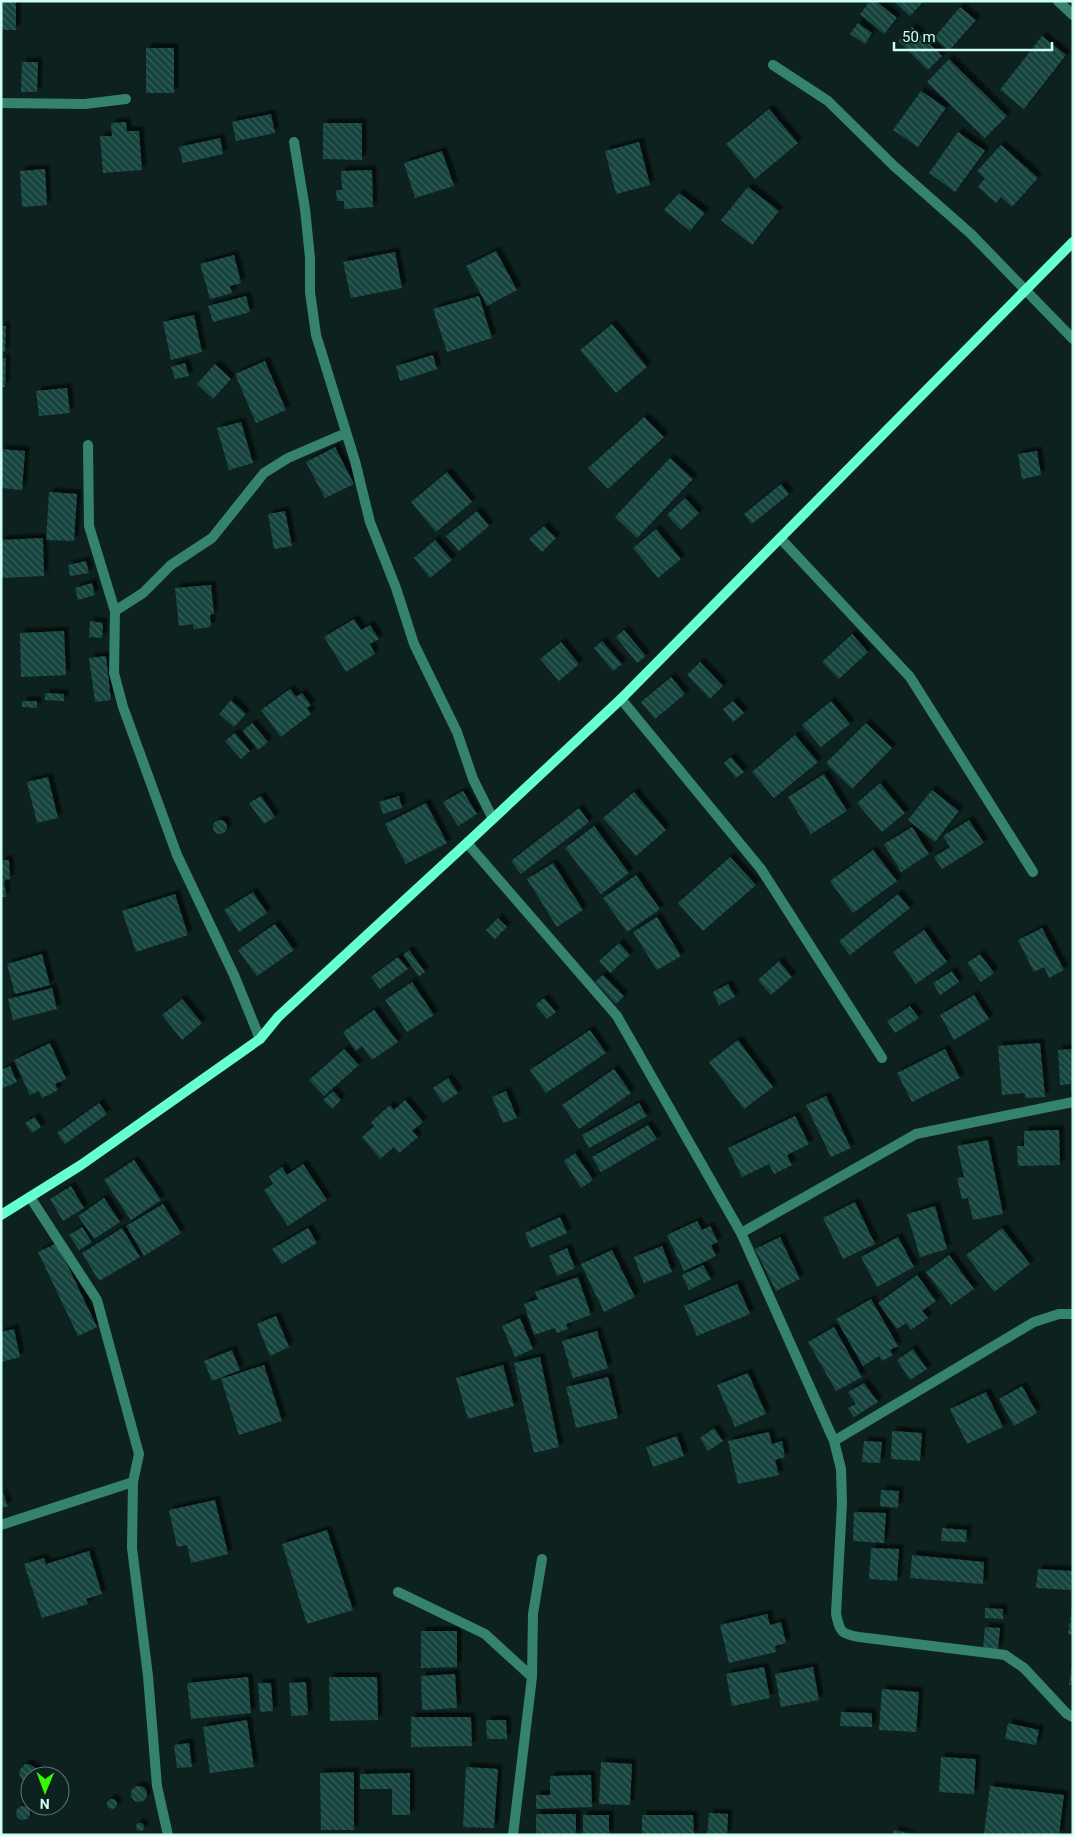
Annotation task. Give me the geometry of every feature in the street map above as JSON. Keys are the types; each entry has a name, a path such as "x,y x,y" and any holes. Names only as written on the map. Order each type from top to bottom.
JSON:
{"street":[{"path":"1058,1 1073,15"},
{"path":"773,65 828,102 894,166 971,234 1073,340"},
{"path":"1,103 85,104 126,99"},
{"path":"294,142 305,209 310,258 310,292 316,335 355,461 370,522 396,588 414,644 457,732 474,778 493,819"},
{"path":"1,1215 82,1164 260,1040 278,1017 468,843 621,699 1073,242"},
{"path":"115,611 143,593 172,565 212,538 264,473 288,458 346,433"},
{"path":"88,445 89,526 115,611 114,673 123,707 176,854 234,975 260,1040"},
{"path":"780,538 910,677 1033,872"},
{"path":"621,699 761,868 882,1058"},
{"path":"468,843 617,1016 741,1233 834,1441 842,1469 836,1614 839,1628 844,1634 1005,1655 1024,1668 1067,1714 1073,1717"},
{"path":"741,1233 916,1134 1073,1102"},
{"path":"30,1197 97,1300 139,1454 133,1482 132,1548 148,1676 158,1786 168,1835"},
{"path":"834,1441 1034,1322 1059,1314 1073,1314"},
{"path":"1,1525 133,1482"},
{"path":"513,1835 532,1677 533,1614 542,1559"},
{"path":"398,1592 485,1634 532,1677"}],"building":[{"path":"1,1 16,1 16,30 1,30"},
{"path":"870,1 876,1 897,18 884,34 860,14"},
{"path":"894,1 924,1 910,16"},
{"path":"960,7 976,20 949,51 934,38"},
{"path":"858,23 872,33 865,44 850,34"},
{"path":"912,27 942,56 928,70 898,41"},
{"path":"1042,36 1066,55 1024,109 1000,90"},
{"path":"146,48 174,48 174,93 146,93"},
{"path":"949,59 1007,116 985,138 927,82"},
{"path":"22,62 38,62 37,92 21,92"},
{"path":"921,91 946,108 918,147 893,130"},
{"path":"769,109 798,143 755,179 726,144"},
{"path":"271,114 275,133 236,141 232,122"},
{"path":"126,122 127,131 139,131 142,170 103,173 100,136 112,136 111,123"},
{"path":"323,123 362,123 362,160 323,159"},
{"path":"958,132 985,151 955,192 929,173"},
{"path":"220,138 223,154 183,163 179,147"},
{"path":"639,142 650,185 616,194 605,151"},
{"path":"1001,145 1038,178 1012,207 1001,197 996,203 978,187 985,178 977,171"},
{"path":"442,151 454,186 415,198 404,163"},
{"path":"45,169 47,205 22,207 20,171"},
{"path":"372,170 373,207 344,209 344,201 337,201 336,190 342,190 341,171"},
{"path":"748,187 779,211 752,245 721,220"},
{"path":"679,193 705,213 690,231 664,210"},
{"path":"496,251 517,290 487,306 466,266"},
{"path":"395,252 402,288 351,298 343,262"},
{"path":"234,255 241,283 230,286 232,293 210,299 200,264"},
{"path":"246,296 250,312 213,322 208,306"},
{"path":"479,296 492,338 447,352 433,309"},
{"path":"194,315 202,352 171,360 163,322"},
{"path":"612,324 647,367 616,393 580,350"},
{"path":"1,326 6,326 5,352 1,352"},
{"path":"433,355 437,369 400,381 396,366"},
{"path":"1,358 6,358 5,387 1,387"},
{"path":"265,361 286,410 256,423 235,374"},
{"path":"185,363 189,376 175,379 171,367"},
{"path":"215,364 231,379 213,399 197,384"},
{"path":"67,388 70,413 39,416 36,391"},
{"path":"644,417 664,437 608,489 588,468"},
{"path":"241,422 253,463 229,470 217,428"},
{"path":"335,447 354,484 325,498 306,462"},
{"path":"1,449 25,451 22,490 1,488"},
{"path":"1037,451 1041,475 1022,479 1018,454"},
{"path":"670,458 693,479 637,538 615,517"},
{"path":"447,472 472,502 436,532 411,502"},
{"path":"781,484 789,494 752,524 744,514"},
{"path":"49,492 77,494 74,541 46,540"},
{"path":"685,498 699,513 681,530 667,515"},
{"path":"285,511 292,546 274,549 268,514"},
{"path":"477,511 489,526 459,551 446,536"},
{"path":"544,526 556,538 542,552 529,539"},
{"path":"656,529 681,559 658,578 633,548"},
{"path":"43,538 44,576 1,578 1,540"},
{"path":"435,540 452,560 430,578 414,558"},
{"path":"86,561 89,573 70,576 68,565"},
{"path":"92,583 95,595 78,600 75,588"},
{"path":"211,585 214,614 210,615 211,627 194,629 193,624 179,626 175,588"},
{"path":"354,619 361,630 370,625 379,639 370,644 375,654 346,672 324,637"},
{"path":"90,621 103,623 102,638 89,637"},
{"path":"624,630 646,656 637,663 616,637"},
{"path":"64,631 66,675 21,677 20,633"},
{"path":"852,634 868,652 839,679 822,662"},
{"path":"602,641 622,664 613,671 594,648"},
{"path":"561,642 579,664 559,681 540,659"},
{"path":"106,656 111,700 95,702 89,658"},
{"path":"700,662 723,686 710,699 687,675"},
{"path":"671,677 685,694 655,719 641,702"},
{"path":"290,689 296,697 302,693 311,705 307,708 311,714 281,737 261,710"},
{"path":"45,693 64,694 64,701 45,700"},
{"path":"231,700 246,714 234,727 219,714"},
{"path":"22,701 37,701 37,708 22,707"},
{"path":"733,701 744,713 733,722 723,709"},
{"path":"831,701 850,724 821,747 802,725"},
{"path":"252,723 268,742 258,750 243,731"},
{"path":"866,723 892,748 852,789 826,763"},
{"path":"235,733 250,751 241,759 225,741"},
{"path":"795,735 818,762 774,798 752,772"},
{"path":"731,757 744,772 736,778 724,763"},
{"path":"824,774 847,811 811,834 788,797"},
{"path":"48,777 58,818 37,823 27,782"},
{"path":"880,783 905,813 882,832 857,803"},
{"path":"932,790 959,811 935,842 908,820"},
{"path":"463,791 477,814 458,826 443,802"},
{"path":"634,792 666,830 636,856 603,818"},
{"path":"261,796 275,817 264,824 249,803"},
{"path":"399,796 402,808 383,814 379,802"},
{"path":"426,803 447,843 406,864 385,824"},
{"path":"579,808 589,822 521,874 511,861"},
{"path":"220,820 225,822 227,827 225,832 220,834 215,832 213,827 215,822"},
{"path":"969,820 984,843 942,869 934,857 950,847 943,836"},
{"path":"594,826 629,873 601,894 565,848"},
{"path":"912,827 929,854 901,872 884,844"},
{"path":"873,850 897,881 853,913 830,881"},
{"path":"730,857 756,885 703,931 678,903"},
{"path":"1,860 9,860 10,879 4,880 6,897 1,897"},
{"path":"553,863 583,910 557,927 527,879"},
{"path":"636,875 660,909 627,932 603,898"},
{"path":"253,892 267,913 239,932 224,910"},
{"path":"175,894 188,935 136,952 122,911"},
{"path":"898,894 910,908 850,955 839,941"},
{"path":"657,917 681,956 657,970 633,932"},
{"path":"498,918 507,927 495,939 486,930"},
{"path":"275,924 294,950 257,976 238,950"},
{"path":"1042,928 1064,970 1049,978 1044,967 1034,972 1018,940"},
{"path":"924,930 947,962 916,984 893,952"},
{"path":"619,943 630,955 610,973 599,961"},
{"path":"409,950 425,972 419,976 403,955"},
{"path":"42,954 50,985 15,994 7,964"},
{"path":"980,954 994,973 981,982 967,963"},
{"path":"398,957 408,969 380,989 371,977"},
{"path":"779,961 792,977 771,995 758,980"},
{"path":"952,971 959,982 940,995 933,983"},
{"path":"603,975 624,996 616,1004 595,982"},
{"path":"412,982 434,1015 407,1032 385,1000"},
{"path":"728,984 735,997 719,1005 713,992"},
{"path":"52,988 57,1009 13,1020 8,999"},
{"path":"974,995 989,1019 954,1040 940,1015"},
{"path":"544,998 556,1012 547,1019 535,1005"},
{"path":"182,999 202,1023 182,1040 162,1015"},
{"path":"910,1006 919,1018 895,1033 887,1021"},
{"path":"374,1010 398,1042 372,1060 362,1046 356,1051 343,1032"},
{"path":"590,1030 606,1053 546,1093 530,1070"},
{"path":"738,1040 773,1087 744,1109 709,1062"},
{"path":"50,1043 66,1079 55,1084 58,1090 42,1098 39,1091 30,1095 14,1060"},
{"path":"1040,1043 1045,1097 1025,1098 1025,1093 1002,1095 998,1046"},
{"path":"344,1049 359,1065 324,1096 309,1080"},
{"path":"945,1049 960,1078 912,1102 897,1073"},
{"path":"1073,1049 1073,1092 1071,1092 1071,1084 1060,1085 1058,1050"},
{"path":"10,1066 17,1082 1,1089 1,1070"},
{"path":"614,1069 631,1093 579,1129 562,1105"},
{"path":"448,1078 458,1093 443,1103 433,1088"},
{"path":"333,1091 341,1100 332,1109 323,1100"},
{"path":"506,1091 517,1118 503,1123 492,1097"},
{"path":"826,1096 851,1148 831,1157 806,1105"},
{"path":"405,1100 423,1122 412,1131 418,1137 399,1153 394,1147 380,1159 362,1137 374,1126 371,1122 390,1105 394,1110"},
{"path":"99,1103 107,1114 65,1144 57,1133"},
{"path":"639,1103 647,1116 589,1148 582,1135"},
{"path":"795,1116 809,1144 787,1155 792,1165 774,1174 769,1164 742,1177 728,1148"},
{"path":"35,1117 41,1127 32,1133 25,1123"},
{"path":"648,1125 657,1139 601,1172 592,1157"},
{"path":"1059,1130 1060,1165 1018,1166 1017,1146 1024,1146 1024,1131"},
{"path":"988,1140 1003,1214 973,1220 968,1198 962,1199 957,1178 964,1177 957,1146"},
{"path":"575,1153 593,1180 581,1188 564,1161"},
{"path":"134,1160 161,1200 131,1220 104,1180"},
{"path":"303,1164 327,1200 288,1226 264,1190 273,1184 269,1176 282,1167 287,1175"},
{"path":"71,1186 84,1208 63,1221 50,1199"},
{"path":"104,1198 120,1222 94,1239 78,1216"},
{"path":"855,1202 875,1244 843,1259 823,1218"},
{"path":"163,1204 181,1233 144,1256 126,1226"},
{"path":"935,1206 947,1249 920,1257 907,1214"},
{"path":"560,1217 567,1233 531,1248 525,1233"},
{"path":"697,1221 702,1230 710,1226 718,1242 711,1245 716,1256 684,1271 667,1235"},
{"path":"82,1227 92,1242 79,1250 69,1235"},
{"path":"122,1228 140,1257 99,1281 82,1253"},
{"path":"308,1228 317,1243 282,1264 272,1249"},
{"path":"1002,1228 1030,1264 994,1292 966,1255"},
{"path":"780,1237 800,1279 776,1291 755,1249"},
{"path":"898,1237 914,1267 877,1287 861,1257"},
{"path":"57,1243 97,1327 78,1336 38,1252"},
{"path":"662,1246 672,1272 644,1283 634,1257"},
{"path":"567,1248 575,1268 557,1276 549,1256"},
{"path":"612,1250 635,1297 604,1312 581,1264"},
{"path":"949,1255 974,1289 951,1305 926,1272"},
{"path":"703,1265 711,1279 689,1290 682,1275"},
{"path":"917,1275 936,1301 922,1311 928,1318 911,1330 906,1323 897,1329 878,1303"},
{"path":"578,1277 591,1315 566,1324 568,1329 557,1333 555,1328 534,1335 524,1304 538,1299 535,1292"},
{"path":"737,1284 750,1314 697,1336 684,1306"},
{"path":"871,1299 898,1346 890,1350 893,1355 882,1361 879,1356 863,1366 836,1319"},
{"path":"276,1316 289,1347 270,1356 257,1324"},
{"path":"520,1318 533,1349 515,1357 502,1326"},
{"path":"834,1327 862,1377 836,1391 808,1342"},
{"path":"14,1329 20,1357 1,1362 1,1332"},
{"path":"597,1331 608,1368 573,1378 562,1341"},
{"path":"913,1349 927,1369 910,1380 897,1360"},
{"path":"232,1350 240,1370 212,1381 204,1361"},
{"path":"540,1357 559,1447 534,1453 514,1363"},
{"path":"264,1365 282,1421 239,1435 221,1379"},
{"path":"503,1365 514,1406 468,1419 456,1378"},
{"path":"748,1373 766,1414 735,1427 717,1385"},
{"path":"608,1377 618,1418 576,1428 566,1387"},
{"path":"864,1383 878,1402 854,1417 848,1408 856,1404 848,1392"},
{"path":"1022,1386 1037,1413 1014,1426 999,1399"},
{"path":"986,1392 1003,1427 967,1444 950,1409"},
{"path":"714,1428 723,1441 708,1451 700,1438"},
{"path":"892,1431 922,1433 920,1461 891,1459"},
{"path":"769,1432 772,1444 782,1441 785,1457 775,1460 779,1475 738,1484 728,1441"},
{"path":"677,1436 684,1456 653,1467 646,1447"},
{"path":"864,1441 882,1442 880,1463 862,1462"},
{"path":"1,1489 8,1506 1,1509"},
{"path":"881,1490 899,1491 898,1508 880,1506"},
{"path":"215,1500 228,1554 191,1563 187,1545 177,1547 169,1510"},
{"path":"854,1512 886,1513 884,1543 853,1541"},
{"path":"942,1528 967,1530 966,1542 941,1541"},
{"path":"327,1530 353,1610 307,1624 282,1544"},
{"path":"871,1548 899,1549 897,1581 869,1579"},
{"path":"89,1551 102,1594 86,1599 88,1604 42,1618 24,1564 44,1558 46,1564"},
{"path":"912,1555 984,1562 983,1584 910,1578"},
{"path":"1038,1569 1072,1571 1071,1590 1036,1588"},
{"path":"985,1608 1003,1609 1003,1619 985,1618"},
{"path":"1073,1608 1073,1635 1068,1634"},
{"path":"767,1614 770,1625 781,1622 786,1643 775,1646 776,1652 729,1663 720,1625"},
{"path":"985,1627 1000,1628 998,1650 983,1649"},
{"path":"421,1631 457,1631 457,1667 421,1668"},
{"path":"1072,1666 1073,1685 1069,1685"},
{"path":"764,1667 770,1698 732,1706 726,1674"},
{"path":"813,1667 819,1700 781,1707 775,1674"},
{"path":"455,1674 457,1708 422,1710 421,1676"},
{"path":"248,1677 251,1713 191,1719 187,1683"},
{"path":"329,1677 377,1677 378,1720 330,1721"},
{"path":"306,1682 308,1715 291,1716 289,1683"},
{"path":"258,1683 271,1683 273,1711 260,1712"},
{"path":"882,1689 919,1692 916,1732 879,1730"},
{"path":"841,1712 872,1713 872,1727 840,1726"},
{"path":"411,1717 471,1717 472,1746 411,1747"},
{"path":"247,1720 254,1767 210,1773 203,1727"},
{"path":"486,1720 506,1720 507,1739 487,1739"},
{"path":"1008,1723 1039,1730 1036,1745 1005,1739"},
{"path":"189,1743 192,1767 177,1768 174,1745"},
{"path":"941,1757 976,1759 974,1794 939,1792"},
{"path":"601,1762 632,1764 630,1805 599,1804"},
{"path":"466,1767 498,1769 494,1828 463,1827"},
{"path":"354,1772 354,1830 321,1830 320,1773"},
{"path":"410,1773 410,1815 392,1815 392,1789 360,1789 360,1774"},
{"path":"591,1775 592,1807 536,1809 536,1795 550,1795 550,1776"},
{"path":"139,1786 145,1788 147,1794 145,1800 139,1802 133,1800 131,1794 133,1788"},
{"path":"990,1786 1064,1795 1059,1835 984,1834"},
{"path":"112,1799 117,1804 112,1809 107,1804"},
{"path":"20,1807 20,1816 29,1816 28,1818 23,1820 18,1818 16,1813"},
{"path":"709,1813 728,1814 727,1835 707,1835"},
{"path":"536,1814 576,1814 576,1835 536,1835"},
{"path":"583,1815 609,1815 609,1835 583,1835"},
{"path":"642,1815 693,1815 694,1835 642,1835"},
{"path":"140,1823 144,1827 140,1831 136,1827"},
{"path":"894,1830 911,1834 911,1835 893,1835"}]}
